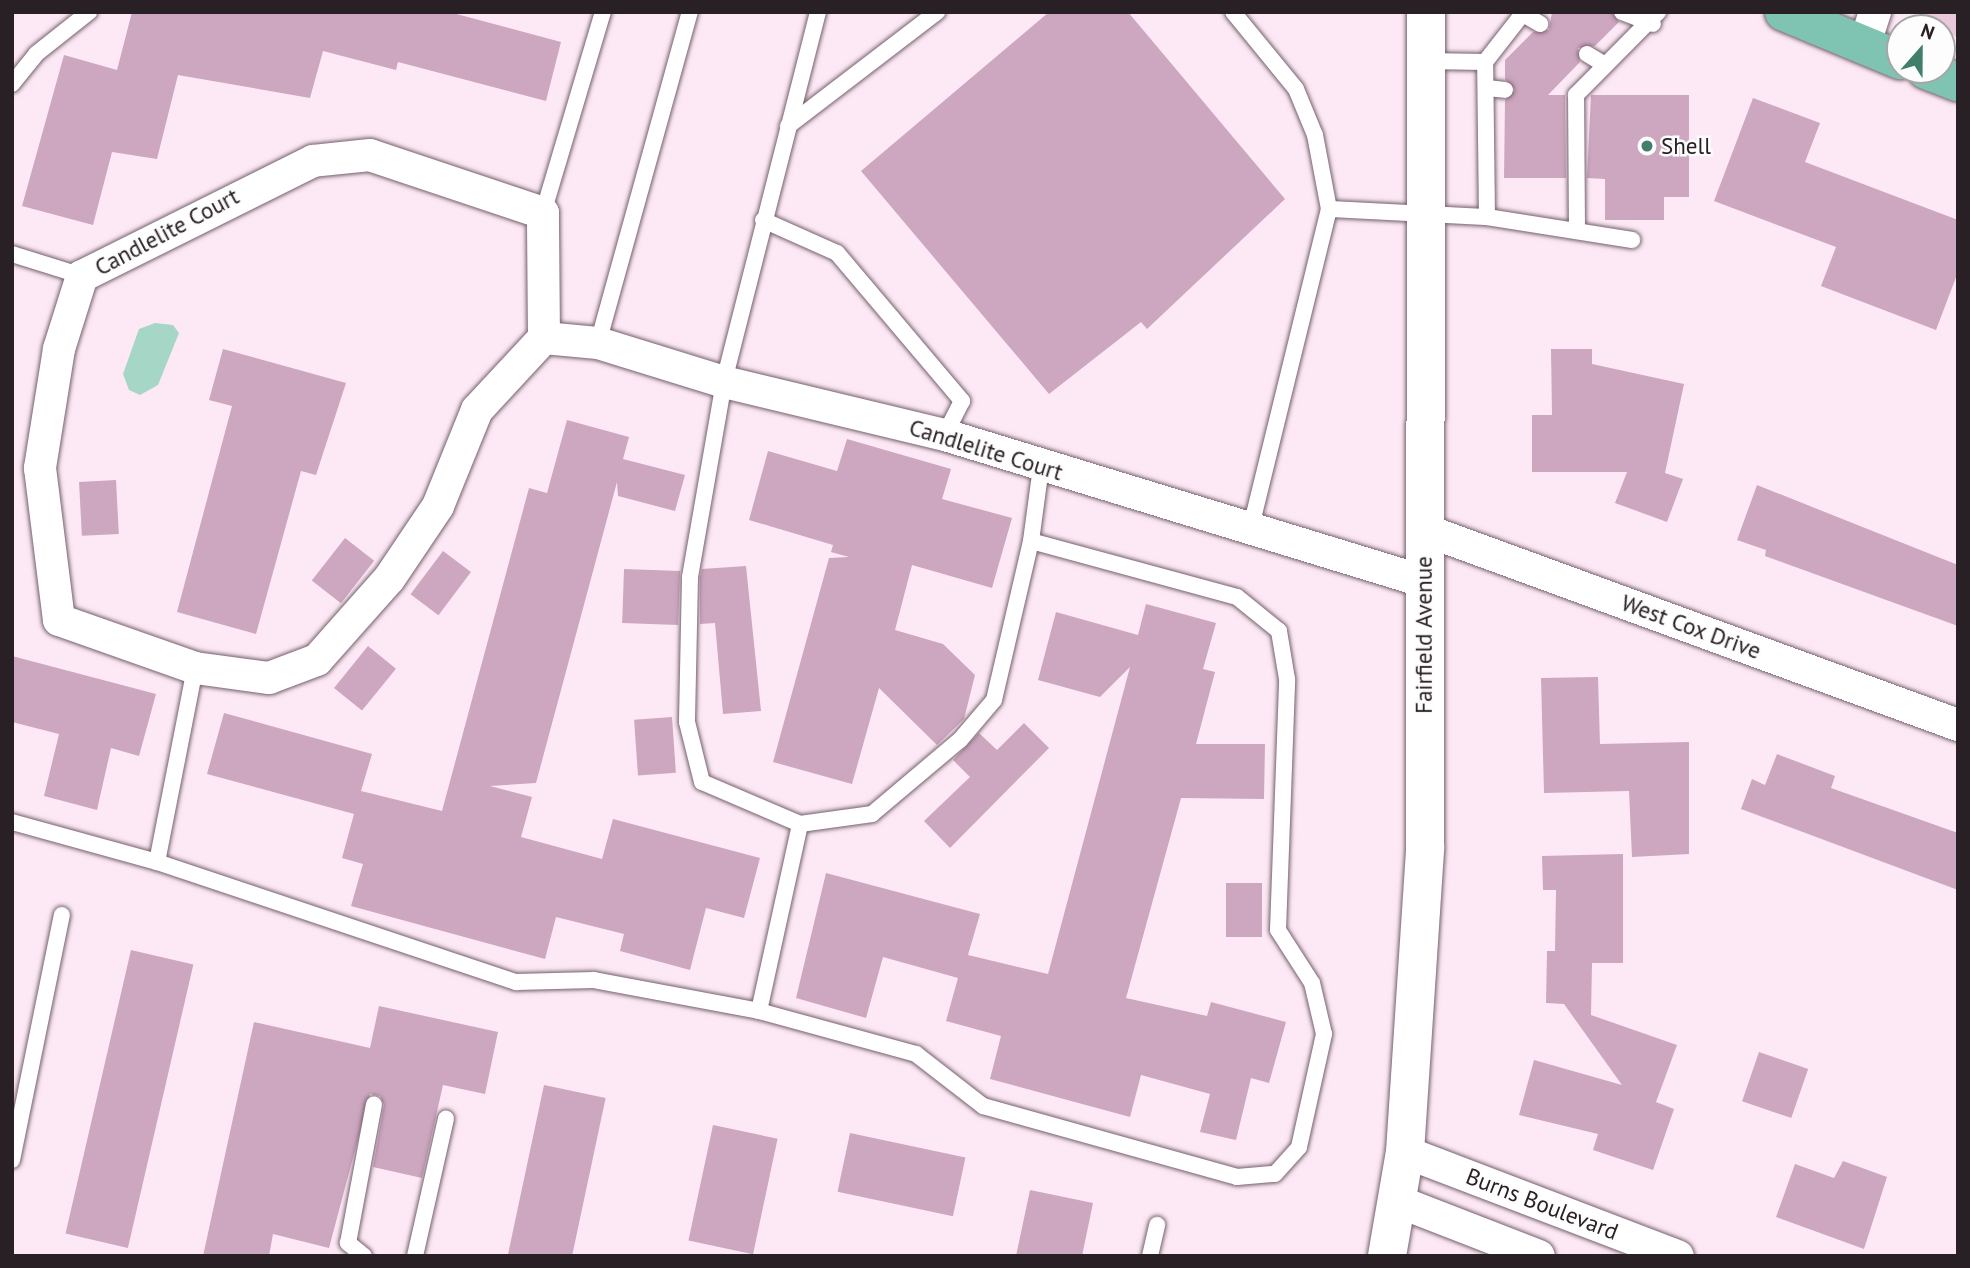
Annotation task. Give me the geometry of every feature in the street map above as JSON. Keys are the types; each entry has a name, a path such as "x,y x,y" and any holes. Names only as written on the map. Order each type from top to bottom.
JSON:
{"main road":[{"name":"Fairfield Avenue","path":"1387,1256 1405,1152 1425,848 1423,580 1426,12"},
{"path":"1784,12 1870,29 1886,46"}],"street":[{"name":"Candlelite Court","path":"543,213 370,155 313,161 82,276 59,349 40,468 59,620 195,668 269,678 317,660 389,579 438,506 477,410 544,338 598,343 724,382 944,435 1041,467 1251,526 1423,580"},
{"path":"543,213 544,338"},
{"name":"West Cox Drive","path":"1425,530 1958,725"},
{"name":"Burns Boulevard","path":"1405,1152 1678,1256"},
{"path":"1396,1202 1539,1256"}],"lane":[{"path":"12,84 36,54 89,12"},
{"path":"543,213 603,12"},
{"path":"598,343 690,12"},
{"path":"818,12 724,382 690,577 687,722 702,782 800,824 872,814 983,716 1001,685 1031,541 1041,467"},
{"path":"788,126 937,12"},
{"path":"1233,12 1296,89 1315,135 1329,209 1251,526"},
{"path":"1622,12 1655,18"},
{"path":"1487,217 1496,134 1485,62 1524,13 1540,24"},
{"path":"1577,232 1569,137 1569,95 1655,18"},
{"path":"1587,54 1605,65"},
{"path":"1426,61 1485,62"},
{"path":"1487,88 1505,90"},
{"path":"1329,209 1487,217 1632,240"},
{"path":"763,220 837,253 962,401 944,435"},
{"path":"12,254 82,276"},
{"path":"12,822 157,862 516,982 594,980 759,1011 916,1054 983,1106 1150,1156 1237,1177 1275,1174 1299,1147 1324,1034 1312,984 1278,930 1287,680 1279,631 1237,597 1031,541"},
{"path":"157,862 195,668"},
{"path":"759,1011 800,824"},
{"path":"12,1160 62,915"},
{"path":"363,1256 348,1243 374,1104"},
{"path":"415,1256 446,1118"},
{"path":"1150,1256 1157,1225"}],"shaded area":[{"path":"1919,12 1958,12 1958,38 1956,14"},
{"path":"155,323 173,325 179,333 158,385 140,395 129,390 123,374 139,329"}],"building":[{"path":"132,12 449,12 561,42 546,101 398,62 396,70 323,51 310,98 178,75 157,159 112,152 93,225 22,206 64,55 117,70"},
{"path":"1049,12 1128,12 1285,199 1147,329 1141,322 1049,394 861,171"},
{"path":"1552,12 1612,12 1619,22 1595,46 1578,48 1580,62 1548,95 1565,95 1566,178 1504,178 1505,100 1515,90 1505,79 1505,60 1533,32 1549,30"},
{"name":"Shell","path":"1591,95 1689,95 1689,197 1664,197 1664,220 1605,220 1605,179 1587,178"},
{"path":"1753,98 1820,123 1805,162 1958,220 1958,272 1936,330 1821,286 1836,247 1714,201"},
{"path":"223,349 346,383 316,475 301,471 256,634 177,612 232,406 209,400"},
{"path":"1551,349 1592,349 1592,364 1684,384 1665,473 1683,479 1667,522 1615,503 1627,472 1532,472 1532,415 1552,415"},
{"path":"567,420 629,437 623,459 685,475 675,511 618,496 617,482 536,783 490,786 532,797 521,837 602,859 613,819 760,858 744,918 706,908 690,970 620,951 624,934 556,917 545,959 351,906 363,864 342,858 354,814 207,774 224,713 372,754 361,791 442,811 529,488 547,493"},
{"path":"847,439 951,469 942,499 1012,518 992,588 912,565 895,630 943,644 975,675 964,719 937,745 879,688 852,784 773,762 829,558 849,557 831,552 833,545 749,520 768,451 837,471"},
{"path":"116,480 119,534 82,536 79,482"},
{"path":"1757,485 1958,565 1958,626 1765,556 1766,550 1737,540"},
{"path":"345,538 374,561 341,603 312,581"},
{"path":"443,551 471,572 438,615 411,594"},
{"path":"746,566 761,711 723,714 715,623 700,624 700,578 702,569"},
{"path":"624,569 680,571 678,625 622,623"},
{"path":"1146,604 1216,623 1203,669 1215,672 1196,744 1265,744 1264,799 1181,798 1126,998 1207,1016 1211,1002 1286,1022 1269,1083 1251,1078 1236,1140 1200,1132 1210,1094 1141,1075 1130,1117 990,1079 1001,1036 946,1021 958,978 883,957 866,1018 796,998 826,873 980,914 968,955 1048,974 1130,667 1100,697 1038,680 1056,612 1138,635"},
{"path":"368,646 396,669 362,711 334,688"},
{"path":"12,656 156,694 139,756 111,748 97,810 44,796 59,734 12,722"},
{"path":"1598,677 1600,744 1689,742 1689,854 1632,857 1629,791 1544,793 1541,678"},
{"path":"672,717 676,773 638,776 634,720"},
{"path":"1024,723 1049,748 950,848 924,821 970,777 953,760 979,733 997,750"},
{"path":"1777,754 1835,776 1831,788 1958,833 1958,890 1741,809 1752,779 1765,785"},
{"path":"1623,854 1623,963 1592,963 1591,1015 1677,1045 1656,1102 1674,1109 1653,1170 1593,1150 1598,1134 1519,1115 1534,1060 1622,1085 1564,1004 1546,1003 1547,951 1555,951 1556,890 1543,890 1542,856"},
{"path":"1226,883 1262,883 1262,937 1226,937"},
{"path":"131,950 193,964 128,1248 66,1234"},
{"path":"379,1006 498,1032 485,1094 443,1085 422,1178 373,1167 384,1105 380,1096 370,1094 329,1248 273,1234 269,1256 203,1256 254,1022 370,1048"},
{"path":"1759,1052 1808,1069 1791,1118 1742,1101"},
{"path":"544,1085 606,1098 572,1256 508,1256"},
{"path":"713,1125 778,1139 753,1254 688,1240"},
{"path":"850,1133 965,1158 953,1216 838,1192"},
{"path":"1843,1161 1887,1177 1864,1249 1776,1217 1795,1164 1834,1178"},
{"path":"1030,1190 1093,1203 1082,1256 1016,1256"}],"place":[{"name":"Shell","path":"1647,146"}]}
